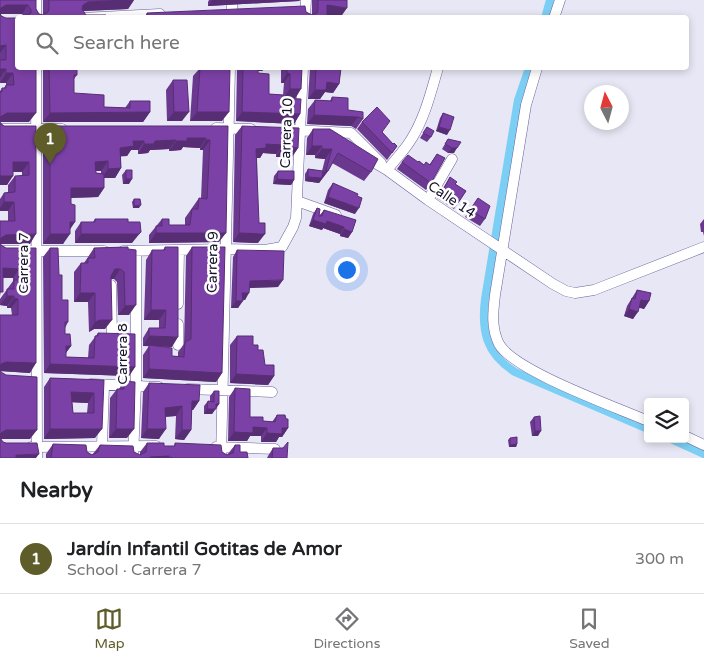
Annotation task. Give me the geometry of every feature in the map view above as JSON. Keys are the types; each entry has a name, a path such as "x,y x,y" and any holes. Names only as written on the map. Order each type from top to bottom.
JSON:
{"street":[{"path":"36,0 36,15"},
{"path":"232,0 232,13"},
{"path":"555,15 560,0"},
{"path":"150,15 172,14"},
{"name":"Carrera 7","path":"36,70 37,458"},
{"name":"Carrera 9","path":"221,458 230,70"},
{"name":"Carrera 10","path":"226,249 265,250 282,247 293,227 296,218 303,70"},
{"path":"387,170 411,140 426,108 437,70"},
{"path":"536,70 528,96 494,295 494,334 507,355 540,374 579,393 644,419"},
{"path":"210,128 264,129"},
{"path":"0,129 75,129"},
{"name":"Calle 14","path":"282,130 351,133 387,170"},
{"name":"Calle 14","path":"326,132 387,170 428,200 566,291 575,293 594,290 704,247"},
{"path":"428,200 452,159"},
{"path":"297,200 345,218"},
{"path":"0,251 226,249"},
{"path":"178,345 179,250"},
{"name":"Carrera 8","path":"133,458 136,385 120,336 136,251"},
{"path":"112,285 120,336"},
{"path":"84,384 272,392"},
{"path":"102,446 104,385"},
{"path":"689,438 704,444"},
{"path":"18,446 163,446"},
{"path":"86,446 86,458"},
{"path":"202,447 276,449"}],"building":[{"path":"0,0 36,0 36,9 39,14 43,15 28,15 31,13 28,5 6,5 1,8 0,12"},
{"path":"49,0 127,0 88,2 83,5 82,9 86,15 43,15 48,12"},
{"path":"318,0 347,0 347,8 327,5 327,15 312,15 317,13"},
{"path":"305,6 306,12 312,15 147,15 147,13"},
{"path":"0,13 1,16 6,18 15,18 15,70 36,70 36,113 7,113 0,117 0,92 2,92 2,88 6,88 6,85 14,85 13,73 6,73 6,69 0,69 0,60 6,60 6,45 0,46"},
{"path":"49,70 77,70 77,75 74,75 74,93 104,95 104,107 130,108 130,101 150,101 150,112 50,113"},
{"path":"200,70 230,70 229,112 197,112"},
{"path":"243,70 258,70 258,73 269,74 269,94 283,95 283,98 301,99 300,114 242,112"},
{"path":"287,70 302,70 301,89 290,89 290,74 287,73"},
{"path":"316,70 341,70 339,84 327,82 326,90 315,90"},
{"path":"173,80 187,80 189,112 174,112"},
{"path":"332,97 348,98 348,110 363,112 363,119 358,117 314,115 315,100 332,101"},
{"path":"377,107 390,121 382,132 397,146 392,153 362,122"},
{"path":"443,113 454,117 450,130 439,127"},
{"path":"0,123 4,126 36,126 36,234 6,235 0,241 0,221 15,221 14,202 4,202 4,193 15,192 15,176 29,175 29,162 13,162 13,176 0,176"},
{"path":"50,126 228,126 226,233 156,233 156,226 162,226 162,219 169,219 169,225 190,225 192,209 198,209 199,198 207,199 210,140 206,140 206,138 187,138 187,141 155,141 154,144 144,144 144,141 133,141 134,146 120,148 121,168 108,169 108,161 95,162 96,173 104,174 104,188 71,188 71,204 75,205 75,222 70,222 70,234 50,234"},
{"path":"242,126 299,128 298,148 266,144 266,148 256,149 259,223 265,223 265,234 239,233"},
{"path":"427,127 434,131 431,137 423,133"},
{"path":"313,129 330,129 378,159 371,172 338,153 328,171 326,170 332,149 312,146"},
{"path":"448,139 461,142 457,148 452,148 445,144"},
{"path":"437,154 445,158 431,183 402,162 408,155 424,165 426,162 430,165"},
{"path":"308,169 323,171 322,178 308,177"},
{"path":"126,170 132,170 132,179 126,179"},
{"path":"278,171 294,171 294,180 277,179"},
{"path":"450,177 457,182 455,184 466,191 458,203 442,192"},
{"path":"333,183 358,194 357,196 362,198 359,208 328,197"},
{"path":"478,198 490,206 485,219 470,210"},
{"path":"134,199 140,199 141,205 134,206"},
{"path":"317,208 320,209 319,216 322,216 324,210 356,220 352,232 327,221 326,224 313,220"},
{"path":"95,219 128,219 128,222 140,222 141,232 139,234 81,234 81,222 95,222"},
{"path":"0,243 6,248 36,248 36,363 6,362 1,364 0,368 0,315 18,315 18,299 14,298 14,296 7,296 7,289 14,289 14,280 20,280 19,269 3,268 3,292 0,292"},
{"path":"128,247 128,249 136,250 136,305 125,306 124,272 120,269 115,269 111,276 112,320 95,322 95,293 80,293 81,263 88,263 88,258 95,258 94,248"},
{"path":"165,247 178,247 178,337 149,336 149,328 165,328 166,310 151,310 152,250 165,250"},
{"path":"192,247 225,247 222,373 149,369 149,345 172,348 172,356 184,357 185,342 191,339"},
{"path":"50,248 58,248 59,275 62,275 62,300 68,300 68,322 65,322 65,334 70,334 71,346 66,346 66,357 94,358 95,336 98,336 98,333 135,334 135,367 50,364"},
{"path":"237,250 284,251 283,280 250,281 249,293 242,293 243,301 236,301"},
{"path":"637,290 651,293 649,301 641,300 638,312 629,309 632,298 635,299"},
{"path":"237,336 253,336 253,345 258,345 258,350 263,350 265,365 274,365 274,376 236,374"},
{"path":"0,370 6,375 37,377 37,430 6,430 0,436"},
{"path":"50,378 104,380 102,429 50,429","holes":["71,392 94,393 94,413 73,413"]},
{"path":"124,381 135,382 134,429 116,429 117,389 124,389"},
{"path":"149,383 200,385 199,401 192,401 191,430 182,430 182,406 165,408 166,429 147,429"},
{"path":"235,388 250,389 250,417 263,417 263,421 275,422 277,415 285,415 286,419 288,419 288,428 282,428 282,434 267,433 267,428 253,427 253,433 234,432"},
{"path":"214,391 219,391 219,404 216,404 216,409 207,409 208,401 214,402"},
{"path":"540,416 541,431 535,431 534,417"},
{"path":"517,437 517,444 510,445 510,438"},
{"path":"0,438 6,443 37,443 39,454 16,455 16,458 0,458"},
{"path":"288,442 287,458 272,458 273,448 283,448"},
{"path":"147,443 164,443 164,446 175,446 175,443 221,445 222,452 227,455 233,453 235,445 240,445 240,452 247,452 248,458 169,458 169,456 150,458 51,458 53,444 86,445 87,452 92,455 98,452 100,445 133,446 134,452 140,455 146,452"}],"waterway":[{"path":"546,15 550,0"},
{"path":"528,70 518,100 485,299 484,321 488,341 498,358 515,372 644,427"},
{"path":"680,443 704,454"}],"place":[{"name":"Jardín Infantil Gotitas de Amor","path":"50,164"}]}
